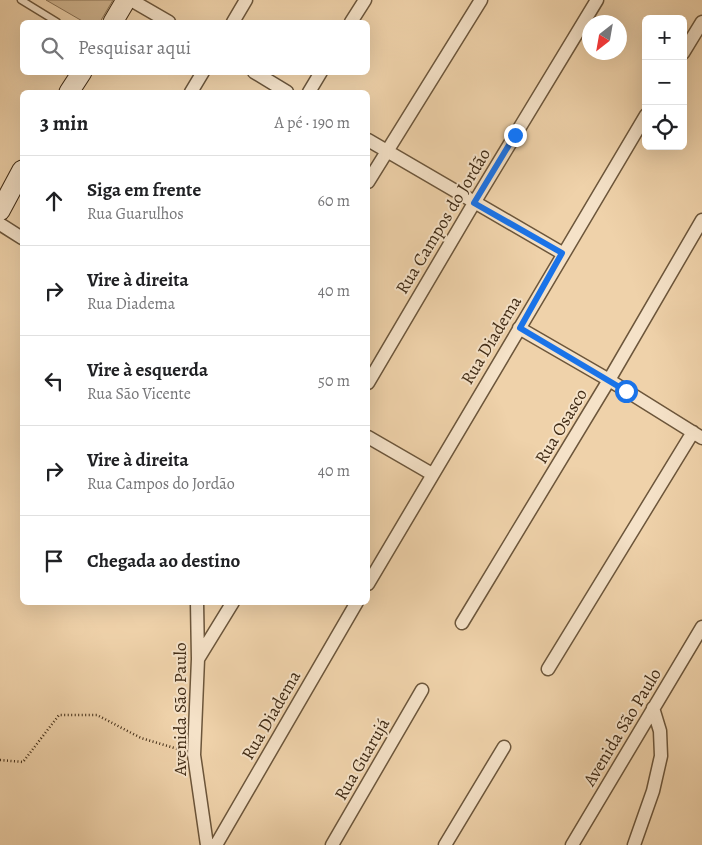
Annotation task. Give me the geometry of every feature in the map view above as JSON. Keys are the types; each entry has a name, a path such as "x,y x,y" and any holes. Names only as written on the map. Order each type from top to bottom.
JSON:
{"street":[{"path":"114,20 126,0"},
{"path":"131,0 166,20"},
{"path":"233,20 246,0"},
{"path":"352,20 365,0"},
{"path":"370,179 481,0"},
{"name":"Rua Campos do Jordão","path":"370,381 474,203 597,0"},
{"path":"687,46 702,22"},
{"path":"70,90 80,75"},
{"path":"193,90 201,75"},
{"path":"259,75 284,90"},
{"path":"310,90 319,75"},
{"name":"Rua Diadema","path":"370,581 520,328 562,253 642,122"},
{"path":"370,141 562,253"},
{"path":"0,211 20,174"},
{"name":"Rua Osasco","path":"462,623 609,380 702,220"},
{"path":"0,224 20,237"},
{"path":"520,328 698,435 548,669"},
{"path":"370,438 432,474"},
{"name":"Avenida São Paulo","path":"197,605 198,659 194,755 207,845"},
{"path":"198,659 231,605"},
{"name":"Rua Diadema","path":"216,845 355,605"},
{"name":"Avenida São Paulo","path":"572,845 702,627"},
{"name":"Rua Guarujá","path":"332,845 422,690"},
{"path":"634,845 653,791 662,756 660,731 653,708"},
{"path":"445,845 504,747"}],"lane":[{"path":"21,0 54,20"}],"path":[{"path":"0,760 23,762 59,715 97,715 141,738 194,755"}],"shaded area":[{"path":"46,0 113,0 101,20 81,20"}],"route":[{"path":"515,135 474,203 562,253 520,328 626,391"}]}
